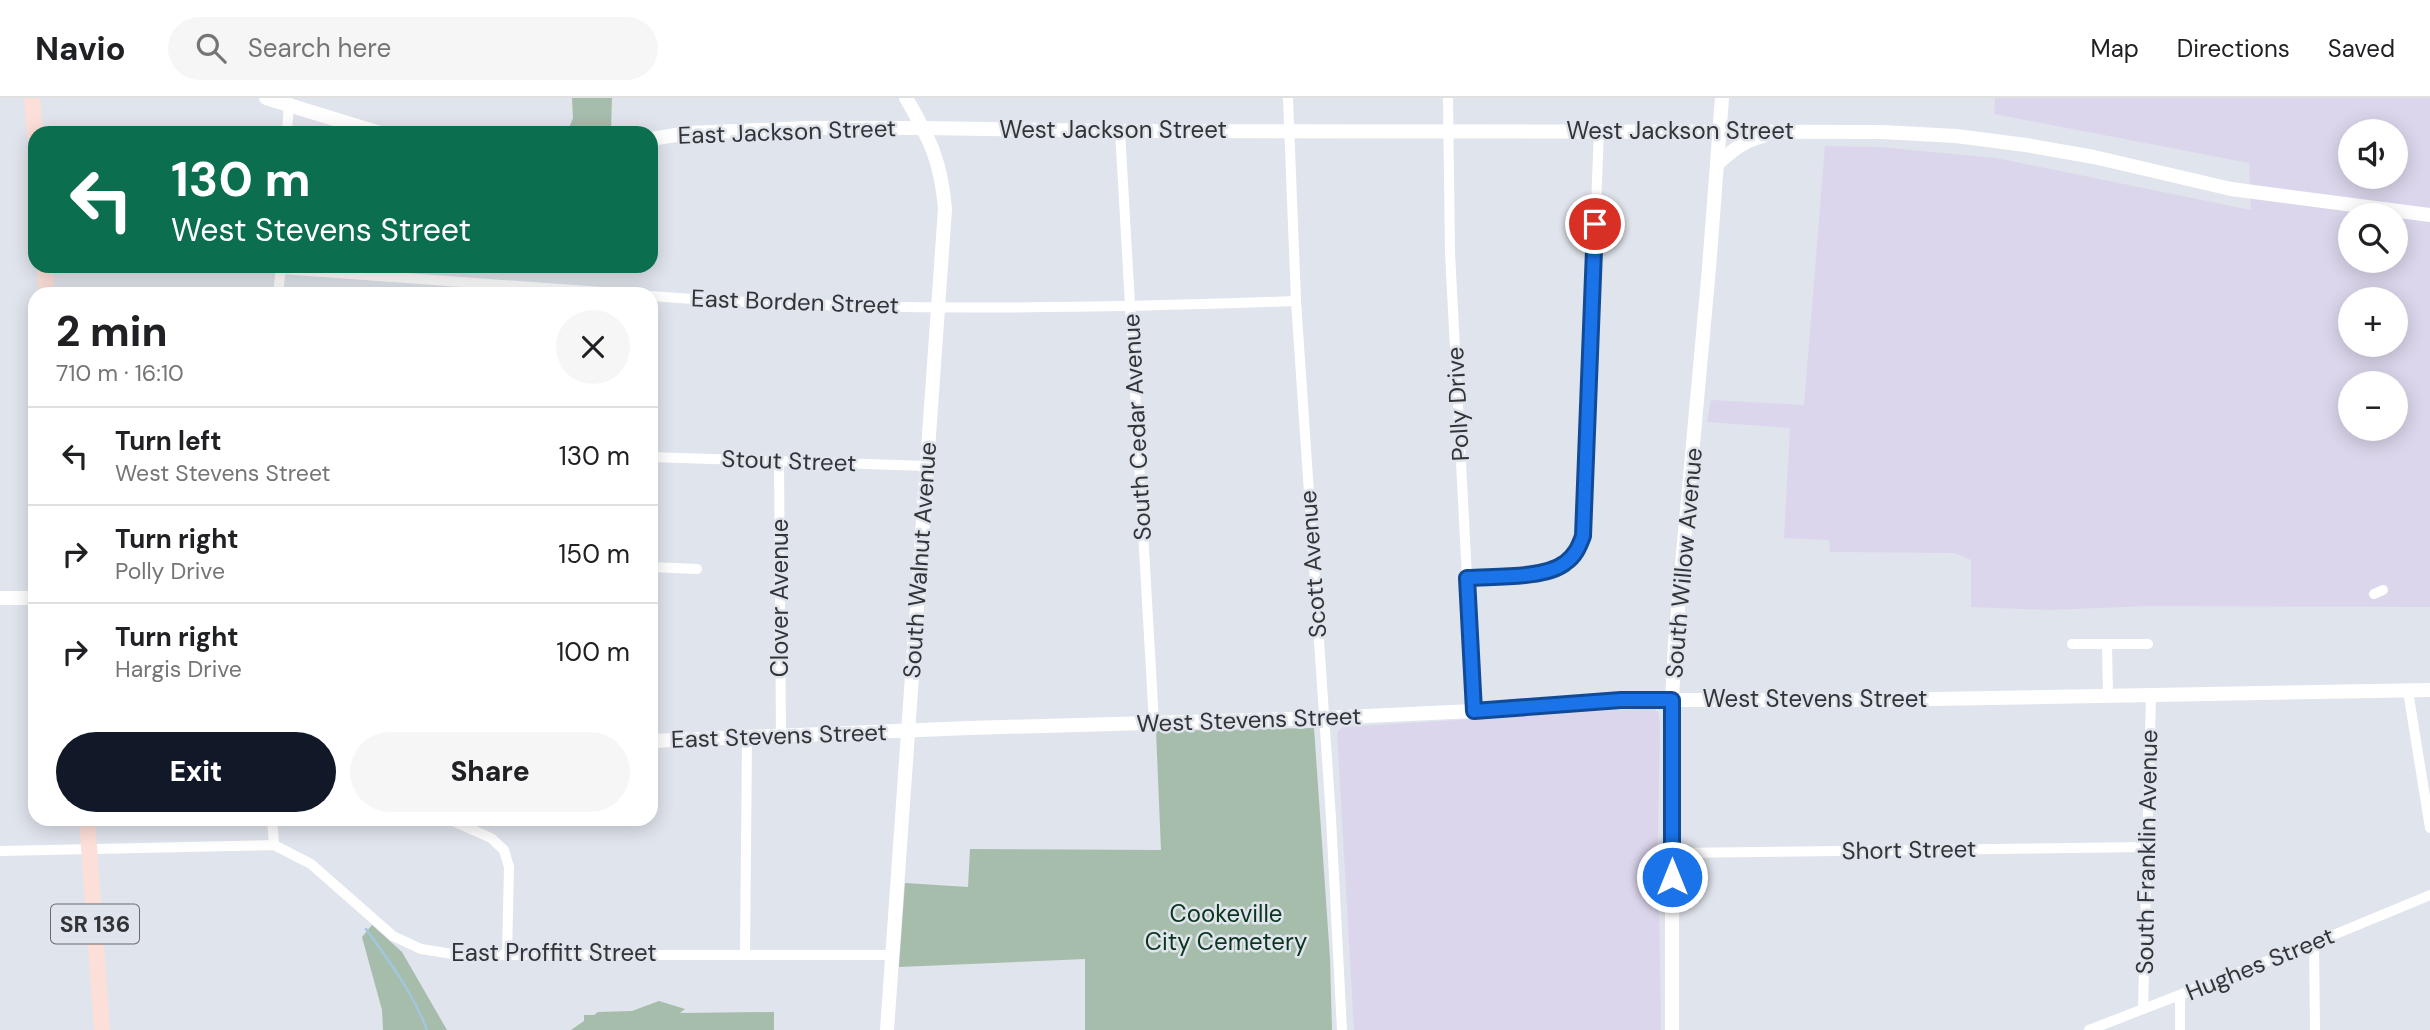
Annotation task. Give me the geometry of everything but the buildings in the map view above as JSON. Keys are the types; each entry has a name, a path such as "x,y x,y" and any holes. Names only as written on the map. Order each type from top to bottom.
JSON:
{"main road":[{"path":"32,98 34,126"},
{"name":"SR 136","path":"87,826 102,1030"}],"street":[{"path":"266,98 289,102 359,126"},
{"name":"South Walnut Avenue","path":"887,1030 944,231 943,191 933,145 906,98"},
{"name":"Scott Avenue","path":"1288,98 1296,301 1332,831 1342,1030"},
{"name":"Polly Drive","path":"1448,98 1450,254 1474,711"},
{"name":"South Willow Avenue","path":"1672,1030 1672,700 1675,642 1722,98"},
{"path":"288,126 289,102"},
{"name":"West Jackson Street","path":"923,128 1120,131 1890,132 1956,136 2026,145 2231,189 2430,215"},
{"name":"East Jackson Street","path":"658,138 688,133 767,129 923,128"},
{"path":"1467,578 1538,573 1553,569 1564,564 1578,550 1583,536 1598,130"},
{"name":"South Cedar Avenue","path":"1120,131 1154,723"},
{"path":"1717,164 1748,140 1779,132"},
{"path":"342,273 486,287"},
{"name":"East Borden Street","path":"658,296 939,307 1130,306 1296,301"},
{"name":"Stout Street","path":"658,457 927,466"},
{"name":"Clover Avenue","path":"779,460 781,737"},
{"path":"658,567 697,569"},
{"path":"0,598 28,598"},
{"path":"2072,644 2148,644"},
{"path":"2107,644 2108,696"},
{"name":"West Stevens Street","path":"907,731 1323,718 1474,711 1621,700 2151,696 2430,690"},
{"path":"2408,691 2430,828"},
{"name":"South Franklin Avenue","path":"2143,1009 2151,696"},
{"name":"East Stevens Street","path":"658,741 907,731"},
{"path":"746,954 747,738"},
{"path":"273,826 274,845"},
{"path":"464,826 491,838 504,850 509,867 507,955"},
{"name":"East Proffitt Street","path":"0,851 274,845 311,864 393,936 421,949 459,955 891,955"},
{"name":"Short Street","path":"1672,853 2146,847"},
{"name":"Hughes Street","path":"2089,1030 2430,895"},
{"path":"2314,943 2315,1030"},
{"name":"South Franklin Avenue","path":"2180,996 2180,1030"}],"shaded area":[{"path":"1995,98 2430,98 2430,607 2148,606 2049,610 1971,607 1971,560 1954,553 1830,552 1829,540 1784,538 1790,428 1707,422 1711,400 1804,405 1825,146 1879,147 1996,158 2251,210 2249,163 1994,114"},
{"path":"1653,708 1658,712 1660,725 1658,831 1661,1030 1354,1030 1337,732 1343,727"}],"green space":[{"path":"572,98 612,98 611,126 570,126 573,118"},
{"name":"Cookeville City Cemetery","path":"1314,728 1330,958 1332,1030 1085,1030 1085,959 899,967 905,883 968,887 970,849 1161,850 1156,731"},
{"path":"372,925 402,952 447,1030 383,1030 382,1010 362,937"},
{"path":"659,1001 685,1009 680,1013 774,1012 774,1030 571,1030 584,1021 584,1015 632,1011"}],"waterway":[{"path":"366,929 408,990 427,1030"}],"route":[{"path":"1595,224 1586,518 1583,536 1578,550 1564,564 1553,569 1538,573 1467,578 1474,711 1621,700 1672,700 1672,877"}]}
